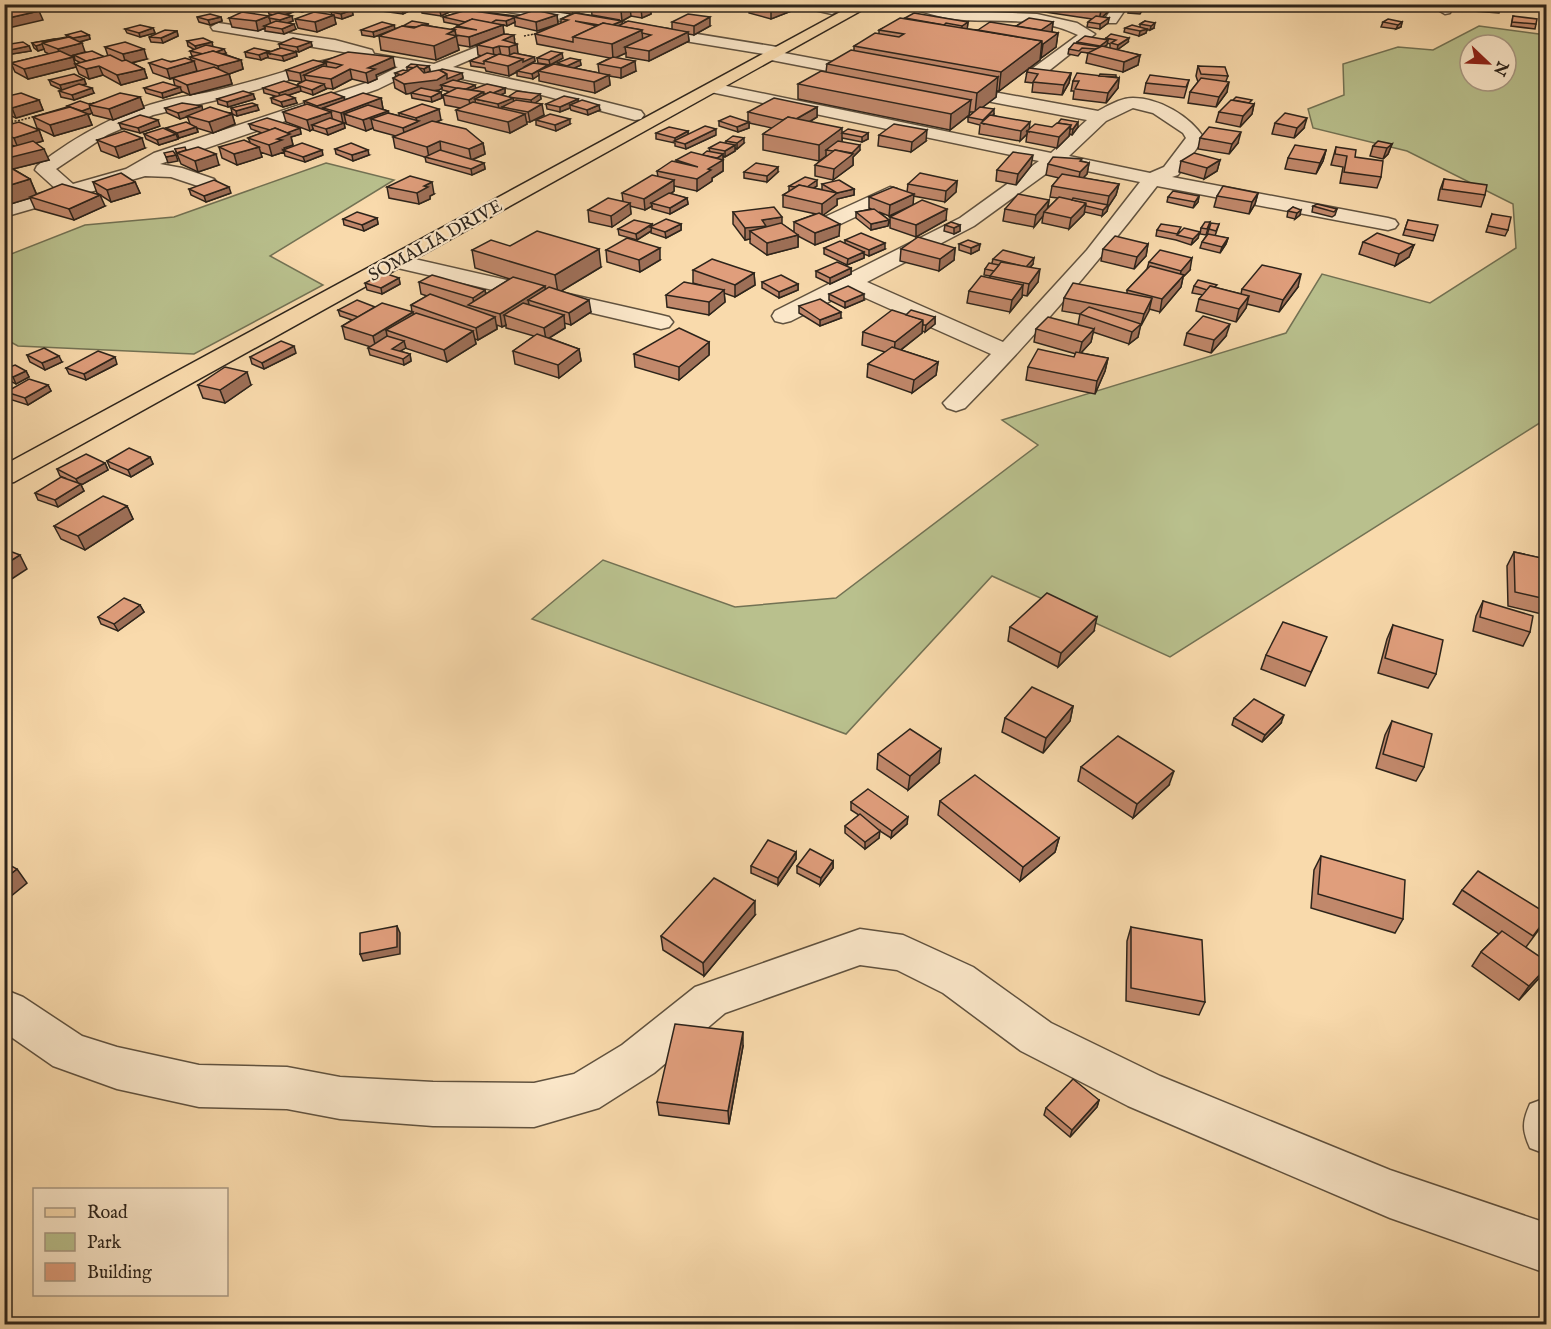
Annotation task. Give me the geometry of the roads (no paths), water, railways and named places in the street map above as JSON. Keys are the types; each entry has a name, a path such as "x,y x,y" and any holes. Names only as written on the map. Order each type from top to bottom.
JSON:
{"main road":[{"name":"SOMALIA DRIVE","path":"4,456 635,115 866,4"},
{"name":"SOMALIA DRIVE","path":"4,476 712,88 838,7"}],"street":[{"path":"484,4 769,52 889,77"},
{"path":"806,4 838,7"},
{"path":"910,4 946,14 1013,16 1050,22 1077,28 1088,34 1035,74"},
{"path":"1111,20 1122,4"},
{"path":"218,27 361,50 373,58"},
{"path":"435,69 507,39"},
{"path":"69,191 57,178 36,171 70,147 125,120 164,106 234,91 350,60 373,58 415,65 573,97 635,115"},
{"path":"4,211 69,191 101,184 133,172 168,154 372,86 415,65"},
{"path":"936,86 1100,117"},
{"path":"712,88 1152,179 1388,224"},
{"path":"783,316 967,222 1056,158 1100,117 1123,105 1147,104 1159,108 1190,130 1195,138 1171,171 1152,179 1094,255 1007,351 956,403"},
{"path":"133,172 173,171 192,180 207,183"},
{"path":"823,225 890,194"},
{"path":"397,261 661,322"},
{"path":"851,283 1007,351"},
{"path":"8,1010 69,1052 117,1068 199,1086 286,1088 340,1098 433,1104 534,1105 583,1093 638,1059 710,999 860,947 903,953 958,980 1036,1037 1144,1091 1390,1194 1546,1248"},
{"path":"1546,1120 1546,1132"}]}
